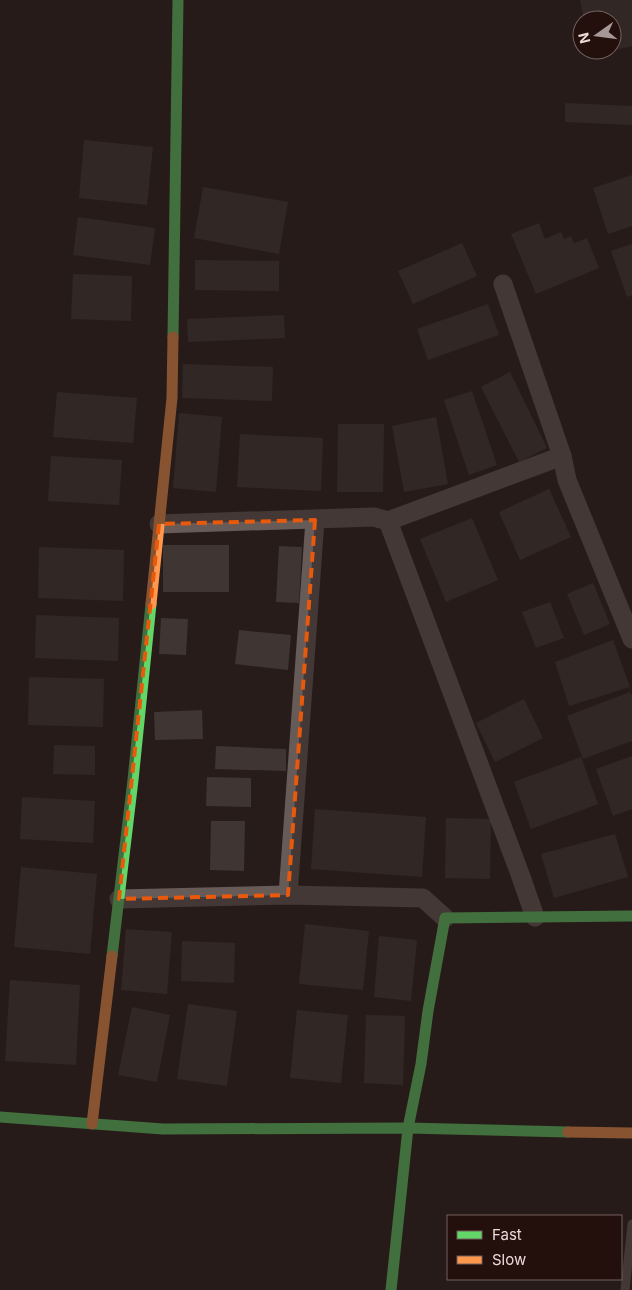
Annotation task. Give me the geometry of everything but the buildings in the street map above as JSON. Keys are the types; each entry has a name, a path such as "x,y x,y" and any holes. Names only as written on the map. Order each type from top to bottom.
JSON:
{"street":[{"path":"92,1124 133,780 172,398 178,0"},
{"path":"503,284 562,456 567,480 632,639"},
{"path":"159,524 315,520 374,516 388,520 562,456"},
{"path":"288,896 315,520"},
{"path":"388,520 520,874 534,917"},
{"path":"119,899 288,896 423,898 445,918 632,916"},
{"path":"391,1290 408,1128 421,1064 428,1011 445,918"},
{"path":"0,1117 163,1128 408,1128 632,1133"}],"lane":[{"path":"624,1290 632,1224"}],"highlighted area":[{"path":"315,520 288,895 119,899 159,524"}],"traffic: fast":[{"path":"173,337 178,0"},
{"path":"112,956 151,604"},
{"path":"391,1290 408,1128 421,1064 428,1011 445,918 632,916"},
{"path":"0,1117 163,1129 408,1128 568,1132"}],"traffic: slow":[{"path":"151,604 172,398 173,337"},
{"path":"92,1124 112,956"},
{"path":"568,1132 632,1133"}]}
